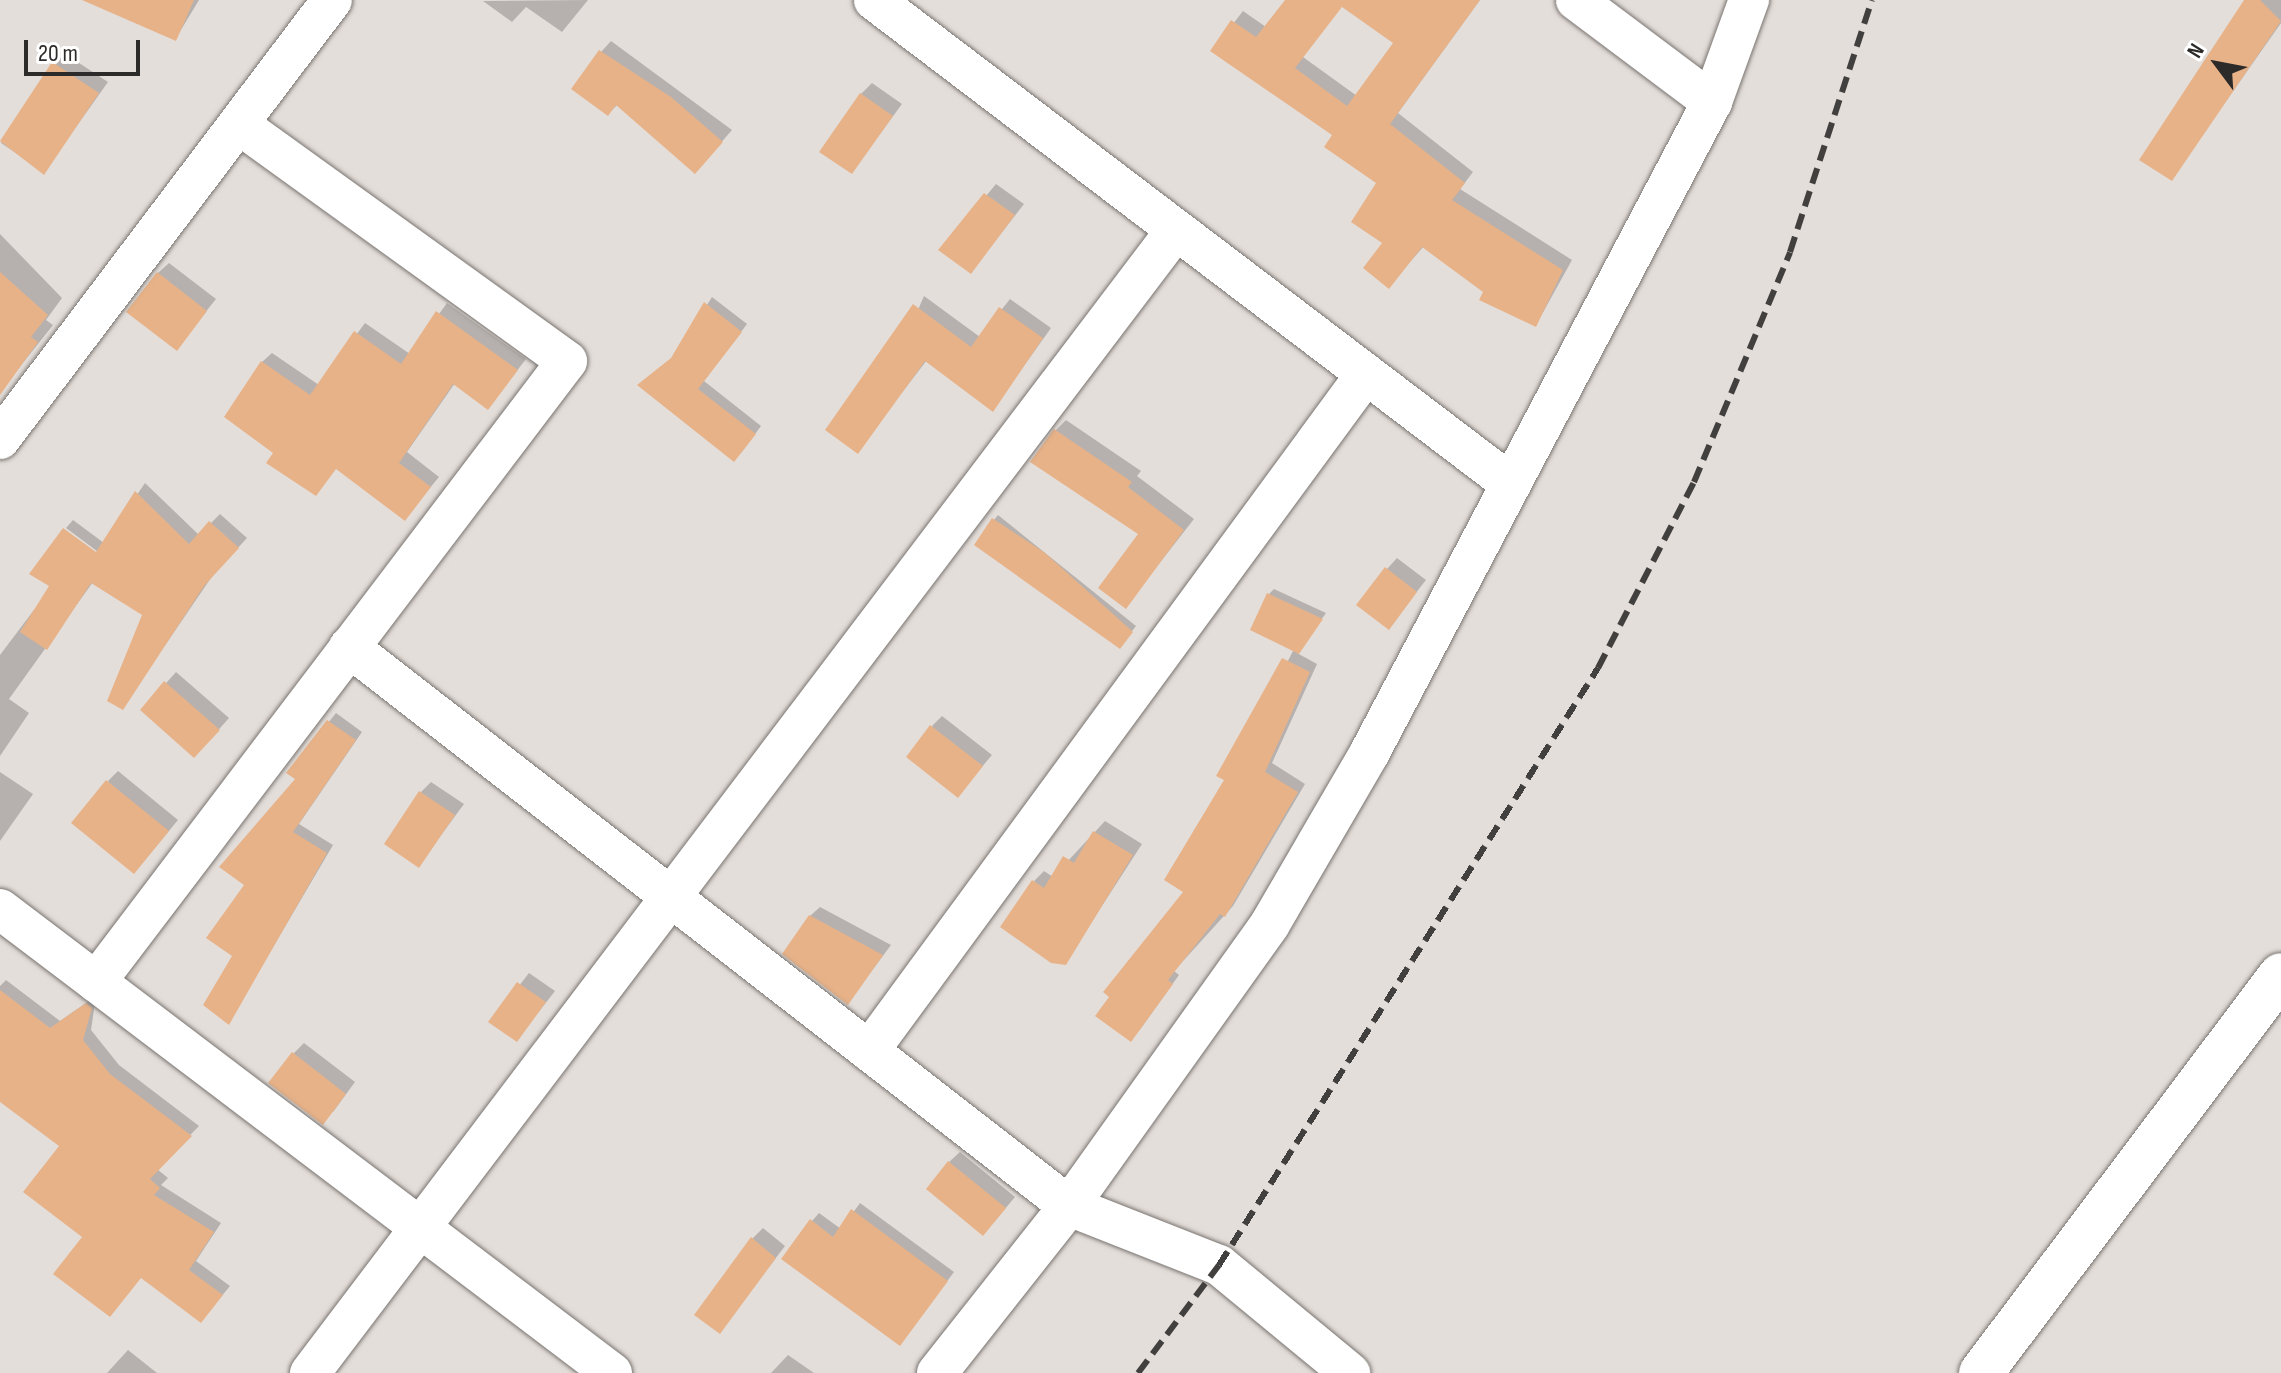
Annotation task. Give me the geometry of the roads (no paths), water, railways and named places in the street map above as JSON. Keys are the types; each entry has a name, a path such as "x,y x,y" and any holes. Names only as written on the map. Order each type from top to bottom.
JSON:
{"main road":[{"path":"1981,1373 2281,975"}],"street":[{"path":"6,419 332,0"},
{"path":"874,0 1511,484"},
{"path":"1576,0 1712,102"},
{"path":"937,1373 1069,1206 1270,924 1511,484 1712,102 1749,0"},
{"path":"96,982 567,361 238,124"},
{"path":"310,1373 1176,230"},
{"path":"869,1051 1366,374"},
{"path":"349,647 1069,1206 1219,1265 1350,1373"},
{"path":"0,909 606,1371"}],"railway":[{"path":"1138,1373 1219,1265 1598,668 1694,482 1790,252 1872,0"}]}
